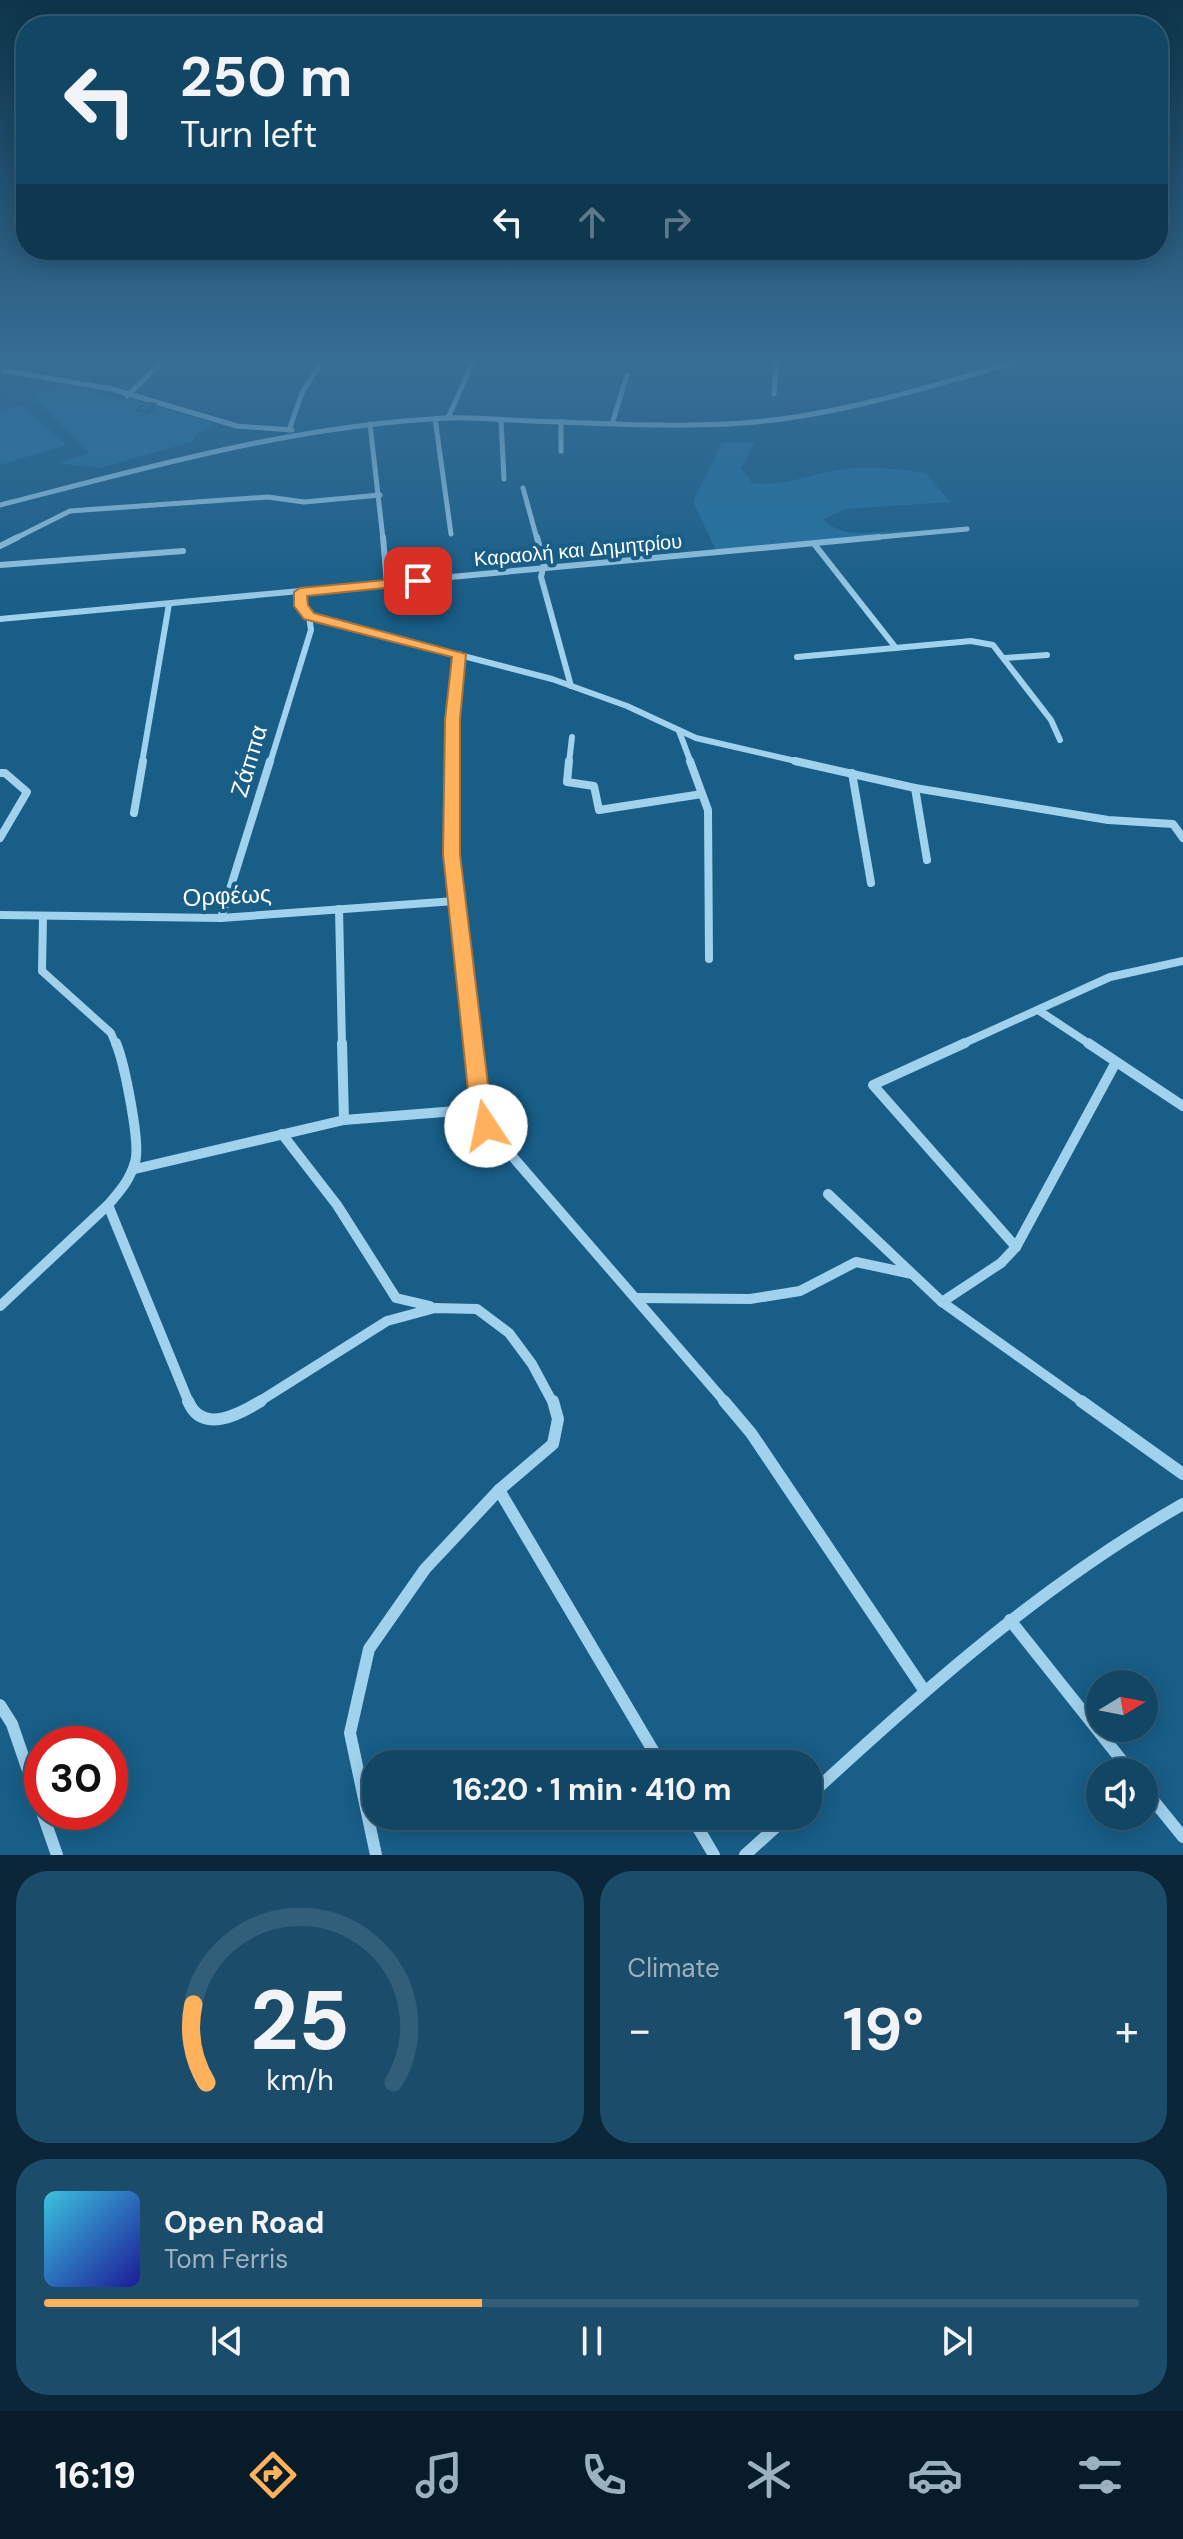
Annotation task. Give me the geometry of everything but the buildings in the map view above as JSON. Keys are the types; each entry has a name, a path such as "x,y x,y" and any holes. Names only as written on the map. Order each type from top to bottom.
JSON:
{"street":[{"path":"0,505 223,449"},
{"path":"373,449 387,584"},
{"path":"439,449 451,534"},
{"path":"502,449 504,479"},
{"path":"523,488 544,564 541,577 571,686"},
{"path":"0,546 70,511 268,497 304,502 380,495"},
{"name":"Καραολή και Δημητρίου","path":"0,619 967,529"},
{"path":"815,545 896,648"},
{"path":"0,565 183,551"},
{"path":"300,592 301,606 309,616 571,686 627,706 679,731 915,788 1108,820 1183,823"},
{"path":"134,813 169,604"},
{"name":"Ζάππα","path":"221,918 311,630 309,616"},
{"path":"797,657 984,642 993,645 1005,658 1051,720 1060,740"},
{"path":"459,654 451,763 455,901 481,1109 486,1126 638,1298 751,1433 924,1690"},
{"path":"1005,658 1047,655"},
{"path":"679,731 708,810 709,959"},
{"path":"572,737 567,782 594,786 599,810 702,794"},
{"path":"0,773 5,773 27,792 0,838"},
{"path":"852,773 871,883"},
{"path":"915,788 927,860"},
{"path":"1173,824 1183,838"},
{"name":"Ορφέως","path":"0,915 221,918 455,901"},
{"path":"339,909 344,1120"},
{"path":"0,1306 108,1205 135,1169 135,1139 123,1060 111,1033 42,971 43,917"},
{"path":"1016,1247 873,1085 1110,977 1183,961"},
{"path":"1038,1010 1183,1106"},
{"path":"942,1302 1001,1263 1016,1247 1116,1062"},
{"path":"135,1169 344,1120 481,1109"},
{"path":"282,1134 337,1205 396,1298 435,1308 477,1309 493,1319 509,1333 532,1364 552,1398 558,1419 553,1444 499,1490 425,1569 369,1649 350,1733 376,1855"},
{"path":"828,1194 942,1302 1183,1474"},
{"path":"108,1205 191,1408 203,1418 221,1421 237,1416 387,1321 435,1308"},
{"path":"638,1298 750,1299 800,1291 856,1262 912,1274"},
{"path":"499,1490 653,1750"},
{"path":"822,1784 924,1690 1010,1620 1089,1559 1183,1504"},
{"path":"1010,1620 1120,1758"},
{"path":"0,1705 12,1724 24,1759"},
{"path":"1158,1806 1183,1837"},
{"path":"48,1830 57,1855"},
{"path":"699,1830 714,1855"},
{"path":"745,1855 773,1830"}],"shaded area":[{"path":"0,449 54,449 0,465"},
{"path":"85,449 168,449 100,468 57,463 89,453"},
{"path":"719,449 751,449 741,468 752,483 787,481 845,469 896,469 926,473 950,502 845,509 823,519 831,526 852,532 911,531 716,550 693,502"}],"route":[{"path":"418,581 300,592 301,606 309,616 459,654 452,720 452,854 481,1109 486,1126"}]}
